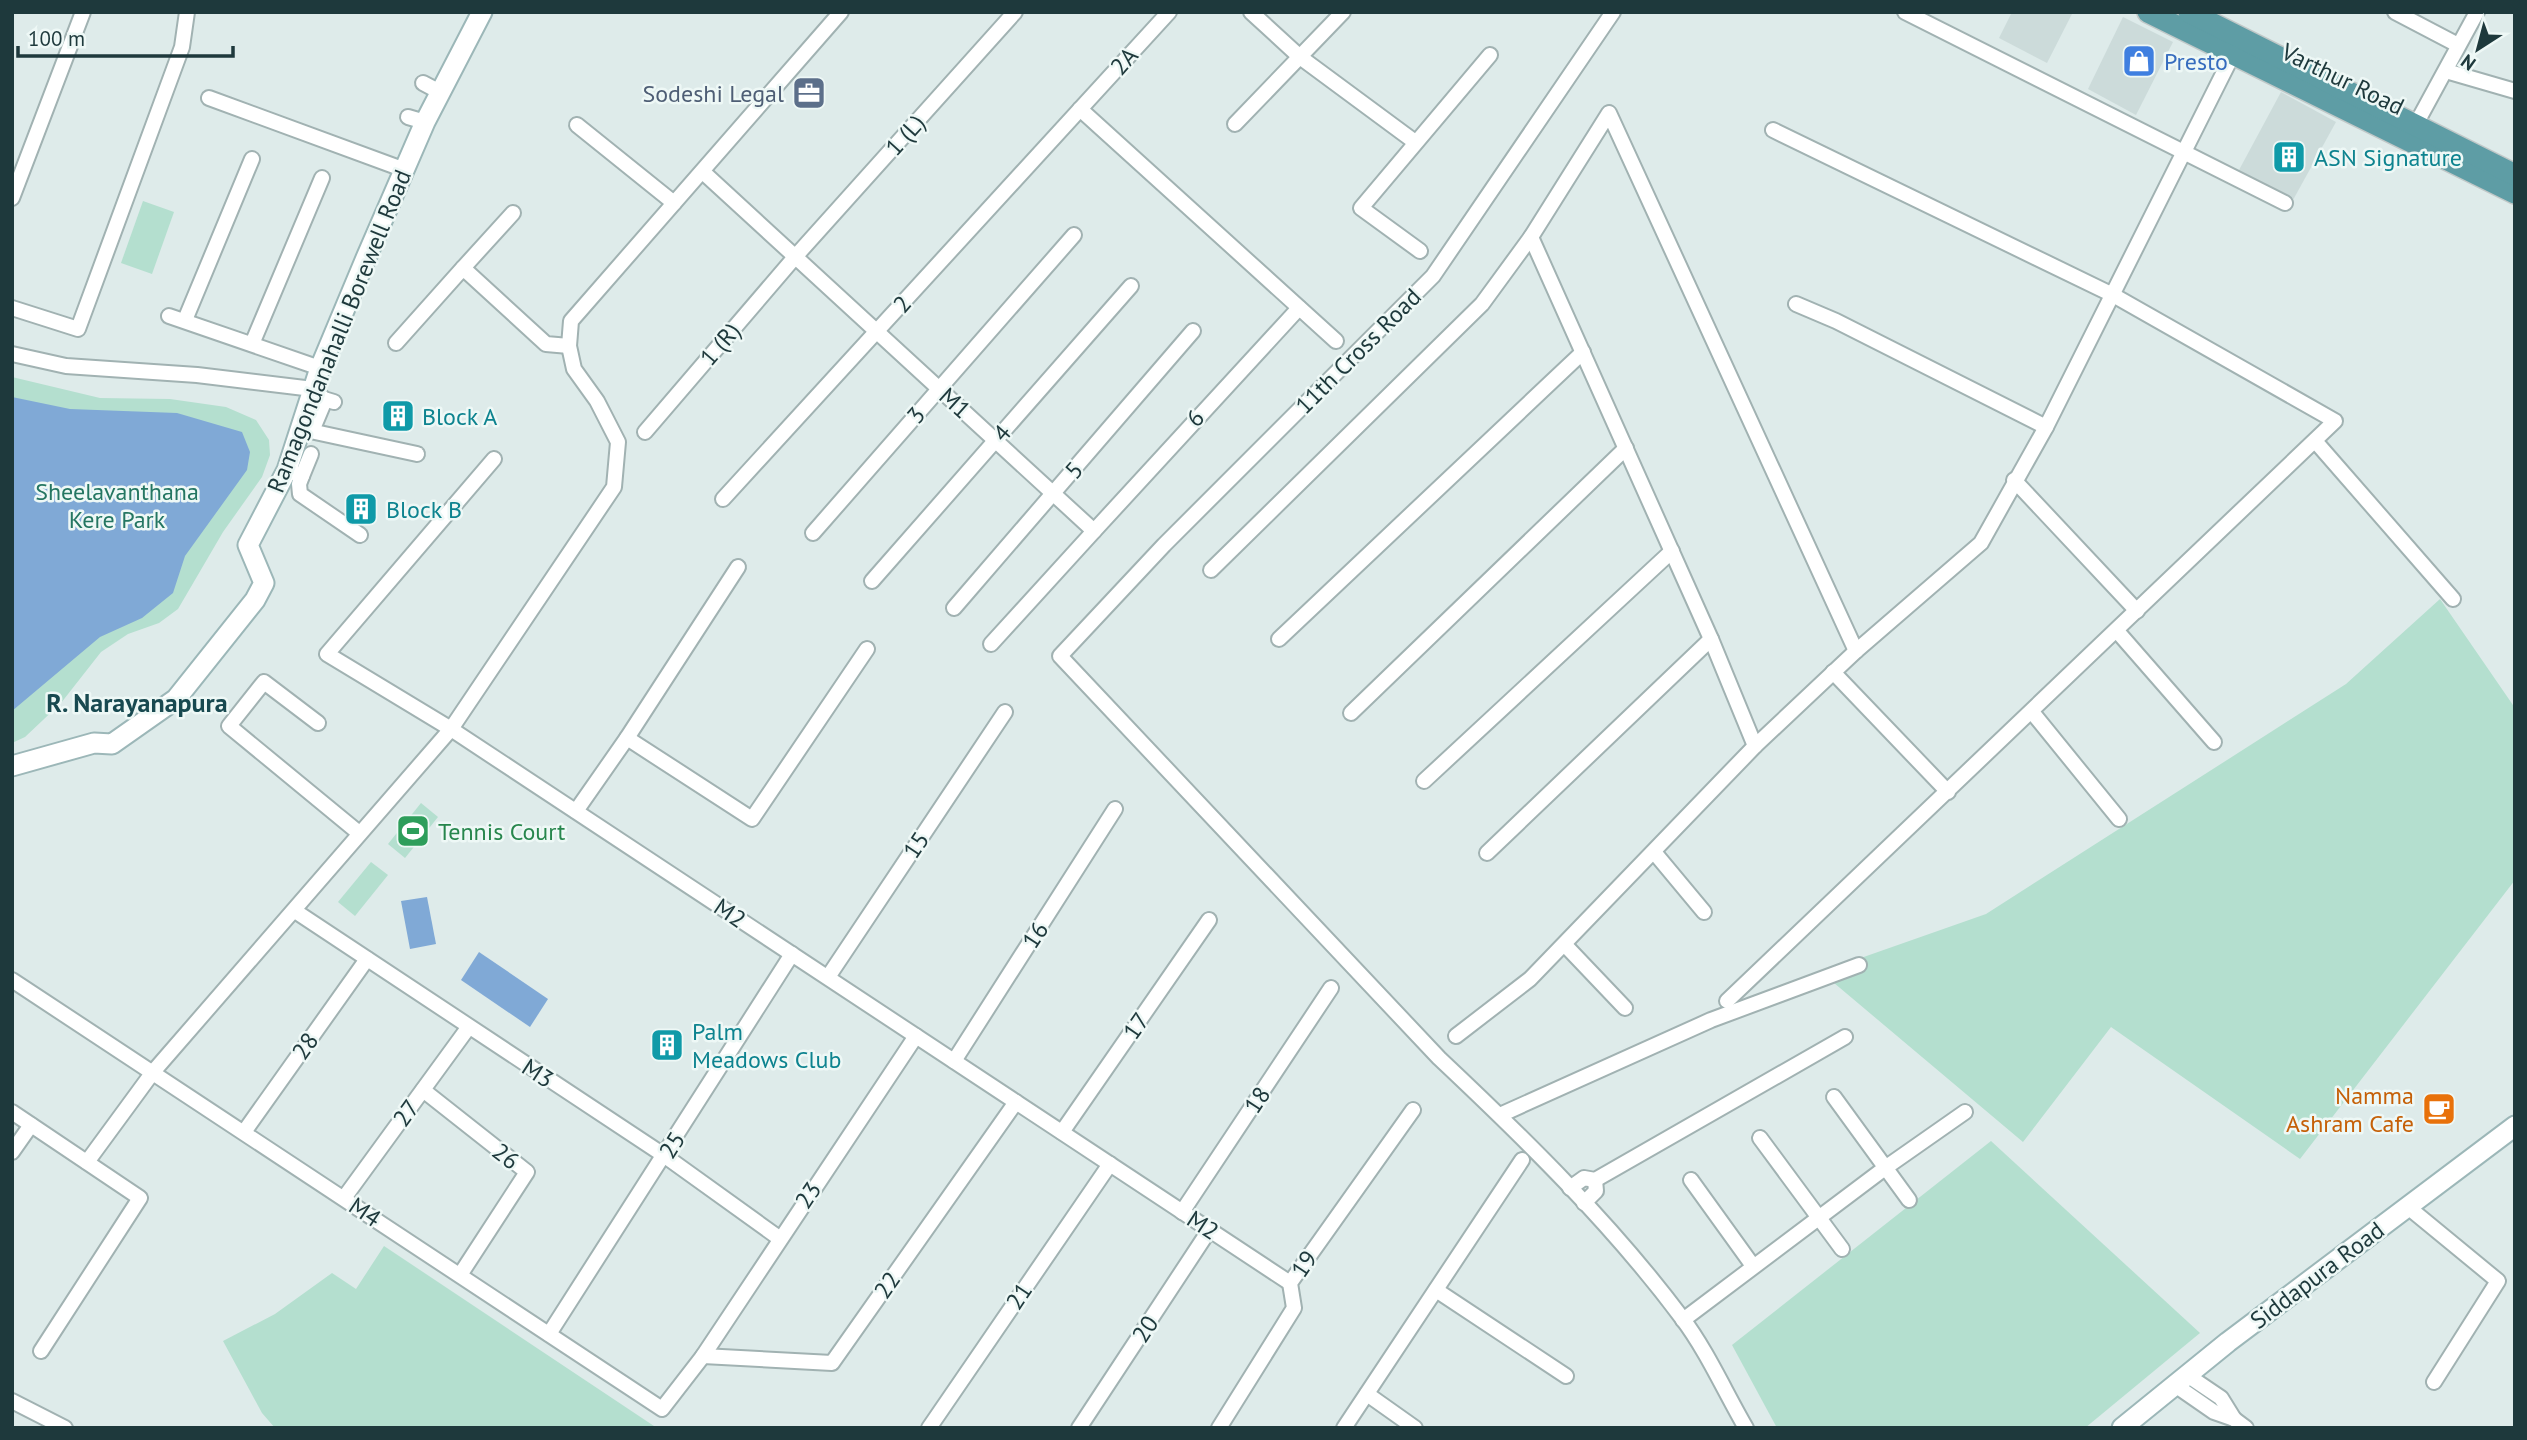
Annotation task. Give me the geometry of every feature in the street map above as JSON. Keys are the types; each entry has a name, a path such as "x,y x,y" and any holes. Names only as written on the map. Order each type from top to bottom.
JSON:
{"main road":[{"name":"Varthur Road","path":"2148,12 2237,47 2415,126 2515,175"},
{"name":"Varthur Road","path":"2189,12 2237,47 2515,193"}],"street":[{"path":"12,198 83,12"},
{"path":"12,308 78,329 182,47 187,12"},
{"name":"Ramagondanahalli Borewell Road","path":"12,766 94,743 112,744 176,699 240,620 264,583 248,545 295,473 324,397 320,368 405,170 417,120 432,87 482,12"},
{"path":"87,1162 153,1072 451,729 614,487 618,442 597,401 574,369 569,346 571,321 841,12"},
{"name":"1 (L)","path":"795,257 1015,12"},
{"name":"2A","path":"1080,109 1169,12"},
{"path":"1251,12 1300,57 1415,142"},
{"path":"1236,124 1343,12"},
{"name":"11th Cross Road","path":"1500,1115 1439,1058 1060,656 1164,545 1433,276 1613,12"},
{"path":"1905,12 2285,203"},
{"path":"2396,12 2458,45"},
{"path":"2415,126 2477,12"},
{"path":"1456,1036 1530,979 1755,746 1856,651 1981,543 2046,427 2237,47"},
{"path":"1420,251 1361,208 1490,55"},
{"path":"2446,71 2515,91"},
{"path":"209,98 405,170"},
{"path":"1080,109 1336,341"},
{"name":"2","path":"723,499 1080,109"},
{"path":"1211,570 1482,304 1531,237 1609,113 1856,651"},
{"path":"577,125 674,203"},
{"path":"1727,1001 2335,421 2113,295 1773,130"},
{"path":"185,320 251,159"},
{"name":"M1","path":"703,172 1094,531"},
{"path":"252,344 322,178"},
{"path":"396,343 513,213"},
{"name":"3","path":"813,533 1074,235"},
{"path":"1531,237 1711,639 1755,746"},
{"name":"1 (R)","path":"645,432 795,257"},
{"path":"463,268 546,344 569,346"},
{"name":"4","path":"872,581 1131,286"},
{"path":"1796,304 1836,321 2046,427"},
{"name":"6","path":"1094,531 1300,308"},
{"path":"169,316 320,368"},
{"name":"5","path":"954,608 1193,331"},
{"path":"1279,639 1583,352"},
{"path":"12,354 66,366 197,375 324,397"},
{"path":"2316,442 2453,599"},
{"path":"306,443 417,454"},
{"path":"1350,713 1626,448"},
{"name":"M2","path":"494,459 327,654 451,729 1290,1283"},
{"path":"295,473 300,494 360,536"},
{"path":"2014,480 2137,611"},
{"path":"991,644 1094,531"},
{"path":"1424,781 1672,551"},
{"path":"576,811 627,738 738,567"},
{"path":"2117,631 2214,741"},
{"path":"1488,853 1711,639"},
{"path":"627,738 751,818 867,649"},
{"path":"1833,672 1948,792"},
{"path":"318,723 264,682 229,726 359,833"},
{"name":"15","path":"828,977 1005,712"},
{"path":"2032,712 2119,819"},
{"name":"16","path":"954,1061 1115,810"},
{"path":"1654,852 1704,912"},
{"name":"M3","path":"295,911 665,1156 779,1238"},
{"name":"17","path":"1062,1132 1209,919"},
{"path":"1565,945 1625,1008"},
{"name":"25","path":"549,1334 792,954"},
{"name":"28","path":"244,1132 367,959"},
{"path":"1742,1426 1683,1320 1584,1203 1500,1115 1712,1020 1859,965"},
{"name":"M4","path":"12,980 662,1409 703,1356"},
{"name":"18","path":"1182,1212 1331,988"},
{"name":"27","path":"344,1198 468,1028"},
{"name":"23","path":"703,1356 779,1238 916,1036"},
{"path":"1570,1188 1584,1178 1595,1180 1845,1037"},
{"name":"26","path":"422,1090 527,1172 460,1275"},
{"path":"1834,1097 1909,1200"},
{"name":"22","path":"703,1356 832,1363 1016,1102"},
{"name":"19","path":"1219,1428 1294,1308 1290,1283 1413,1110"},
{"path":"12,1112 140,1198 41,1351"},
{"path":"1683,1320 1885,1168 1965,1112"},
{"path":"12,1152 31,1125"},
{"name":"Siddapura Road","path":"2122,1428 2181,1380 2515,1126"},
{"path":"1760,1138 1842,1249"},
{"path":"1344,1428 1522,1160"},
{"name":"21","path":"929,1428 1110,1164"},
{"path":"1584,1203 1596,1191 1595,1180"},
{"path":"1691,1181 1753,1266"},
{"path":"2408,1207 2498,1281 2434,1382"},
{"name":"20","path":"1079,1428 1210,1229"},
{"path":"1436,1290 1566,1376"},
{"path":"2181,1380 2221,1398 2231,1423 2246,1428"},
{"path":"1367,1394 1415,1428"},
{"path":"12,1401 65,1428"}],"shaded area":[{"path":"2012,12 2073,12 2047,63 1999,38"},
{"path":"2123,17 2173,42 2136,115 2088,89"},
{"path":"2281,92 2336,122 2293,200 2239,170"}],"green space":[{"path":"143,201 174,212 152,274 121,263"},
{"name":"Sheelavanthana Kere Park","path":"12,377 100,398 170,399 226,407 256,420 269,440 270,455 262,477 223,532 178,609 159,623 128,634 101,652 61,703 25,737 12,743"},
{"path":"2440,599 2515,708 2515,880 2300,1159 2111,1027 2023,1142 1821,972 1986,914 2346,684"},
{"name":"Tennis Court","path":"421,803 438,817 405,858 388,844"},
{"name":"Tennis Court","path":"371,862 388,875 355,916 338,902"},
{"path":"1991,1141 2200,1333 2085,1428 1777,1428 1732,1345"},
{"path":"384,1246 657,1428 275,1428 262,1413 223,1341 275,1314 332,1273 356,1289"}],"water":[{"name":"Sheelavanthana Kere Park","path":"12,397 70,409 177,413 242,432 250,452 247,470 185,556 173,593 142,618 100,637 12,711"},
{"path":"427,897 436,944 410,949 401,901"},
{"path":"479,952 548,999 530,1027 461,980"}],"place":[{"name":"Presto","path":"2139,61"},
{"name":"Sodeshi Legal","path":"809,93"},
{"name":"ASN Signature","path":"2289,157"},
{"name":"Block A","path":"398,416"},
{"name":"Block B","path":"361,509"},
{"name":"Tennis Court","path":"413,831"},
{"name":"Palm Meadows Club","path":"667,1045"},
{"name":"Namma Ashram Cafe","path":"2439,1109"}],"district":[{"name":"R. Narayanapura","path":"137,702"}]}
